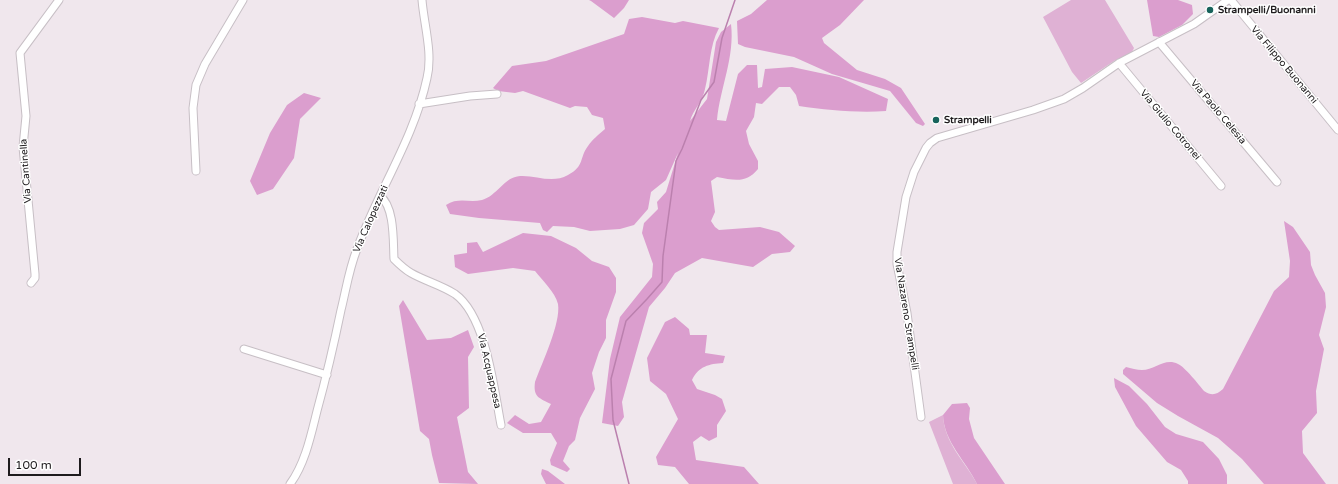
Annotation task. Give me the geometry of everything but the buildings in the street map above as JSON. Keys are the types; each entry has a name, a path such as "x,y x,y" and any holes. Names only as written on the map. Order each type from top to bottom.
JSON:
{"street":[{"name":"Via Cantinella","path":"32,283 35,274 23,146 26,116 20,53 59,0"},
{"path":"196,171 193,108 196,85 205,64 243,0"},
{"name":"Via Calopezzati","path":"290,484 300,467 308,446 327,375 354,258 363,232 400,155 427,78 429,62 422,0"},
{"name":"Via Nazareno Strampelli","path":"921,417 906,307 896,254 909,188 916,166 930,143 937,138 1033,110 1064,99 1083,88 1119,63 1194,24 1229,0"},
{"name":"Via Filippo Buonanni","path":"1229,0 1338,130"},
{"name":"Via Paolo Celesia","path":"1159,42 1277,182"},
{"name":"Via Giulio Cotronei","path":"1119,63 1221,186"},
{"path":"419,104 475,95 496,94"},
{"name":"Via Acquappesa","path":"380,196 386,202 390,210 394,259 409,272 456,295 473,314 481,332 501,425"},
{"path":"244,349 327,375"}],"shaded area":[{"path":"589,0 629,0 624,8 614,18"},
{"path":"767,0 864,0 840,25 822,38 824,43 857,70 885,79 901,88 925,124 923,126 916,123 890,91 832,74 794,57 745,47 738,44 737,21 751,14"},
{"path":"1071,0 1105,0 1134,48 1132,52 1114,61 1081,83 1072,72 1043,17"},
{"path":"1147,0 1178,0 1192,5 1193,14 1182,25 1159,37 1153,36"},
{"path":"642,17 675,23 683,21 719,28 711,50 704,93 690,121 707,99 716,42 721,32 731,24 731,48 717,120 726,121 738,74 747,65 757,65 758,88 762,87 765,69 792,67 839,77 888,99 886,111 875,112 820,109 799,106 796,95 790,87 779,87 762,104 756,103 754,117 746,131 749,144 758,161 758,169 749,177 744,179 734,180 717,177 711,181 715,212 711,221 719,230 760,227 779,232 795,246 790,252 772,254 753,267 702,258 675,273 649,307 622,402 624,417 618,426 602,423 610,359 620,317 652,277 653,264 642,233 644,223 658,209 657,202 666,192 678,153 666,180 651,192 648,209 634,225 620,229 590,231 574,227 553,226 547,232 543,230 540,223 450,214 446,205 455,201 477,201 487,198 514,177 526,176 556,179 562,178 573,172 579,165 585,150 605,129 603,118 592,115 587,107 575,106 570,108 523,91 515,93 498,91 493,88 512,66 546,61 624,34 629,19"},
{"path":"304,93 321,98 300,119 294,158 273,189 257,195 250,181 270,133 287,105"},
{"path":"1284,221 1293,227 1310,252 1311,265 1325,293 1326,307 1319,335 1324,349 1316,391 1317,413 1302,431 1303,453 1326,484 1264,484 1242,459 1218,438 1157,403 1123,374 1123,370 1126,367 1142,370 1164,363 1173,362 1181,366 1192,376 1207,393 1218,393 1223,389 1274,291 1289,277 1290,261"},
{"path":"523,233 551,236 576,248 592,261 609,267 616,278 616,292 606,320 606,338 599,352 592,373 595,389 580,418 575,440 569,446 563,461 570,469 567,472 551,465 550,460 557,443 551,433 523,433 507,423 515,415 529,424 541,422 551,404 536,394 535,382 557,322 558,304 554,295 535,271 513,268 468,274 455,267 454,255 467,253 467,243 477,242 483,252"},
{"path":"403,300 427,340 451,338 468,330 474,347 468,357 469,408 457,417 468,472 478,484 439,483 429,439 420,431 399,306"},
{"path":"675,317 689,329 690,335 707,335 705,353 725,356 723,363 713,364 701,369 692,380 697,389 722,399 726,411 717,425 717,437 709,441 701,436 693,442 696,460 744,467 759,484 689,484 675,467 658,465 656,457 678,419 666,394 650,381 647,358 665,322"},
{"path":"1114,378 1129,386 1147,404 1165,427 1176,434 1203,442 1219,459 1227,475 1227,484 1188,484 1188,481 1181,470 1167,462 1136,426 1115,387"},
{"path":"967,403 970,408 969,419 974,438 1005,484 977,484 951,443 944,425 943,415 952,404"},
{"path":"943,415 944,425 951,443 977,484 953,484 929,422"},
{"path":"542,469 548,471 565,484 546,484 541,474"}],"waterway":[{"path":"629,484 613,420 611,379 626,321 662,282 663,256 676,161 701,100 714,82 722,38 735,0"}],"place":[{"name":"Strampelli/Buonanni","path":"1210,10"},
{"name":"Strampelli","path":"936,120"}]}
